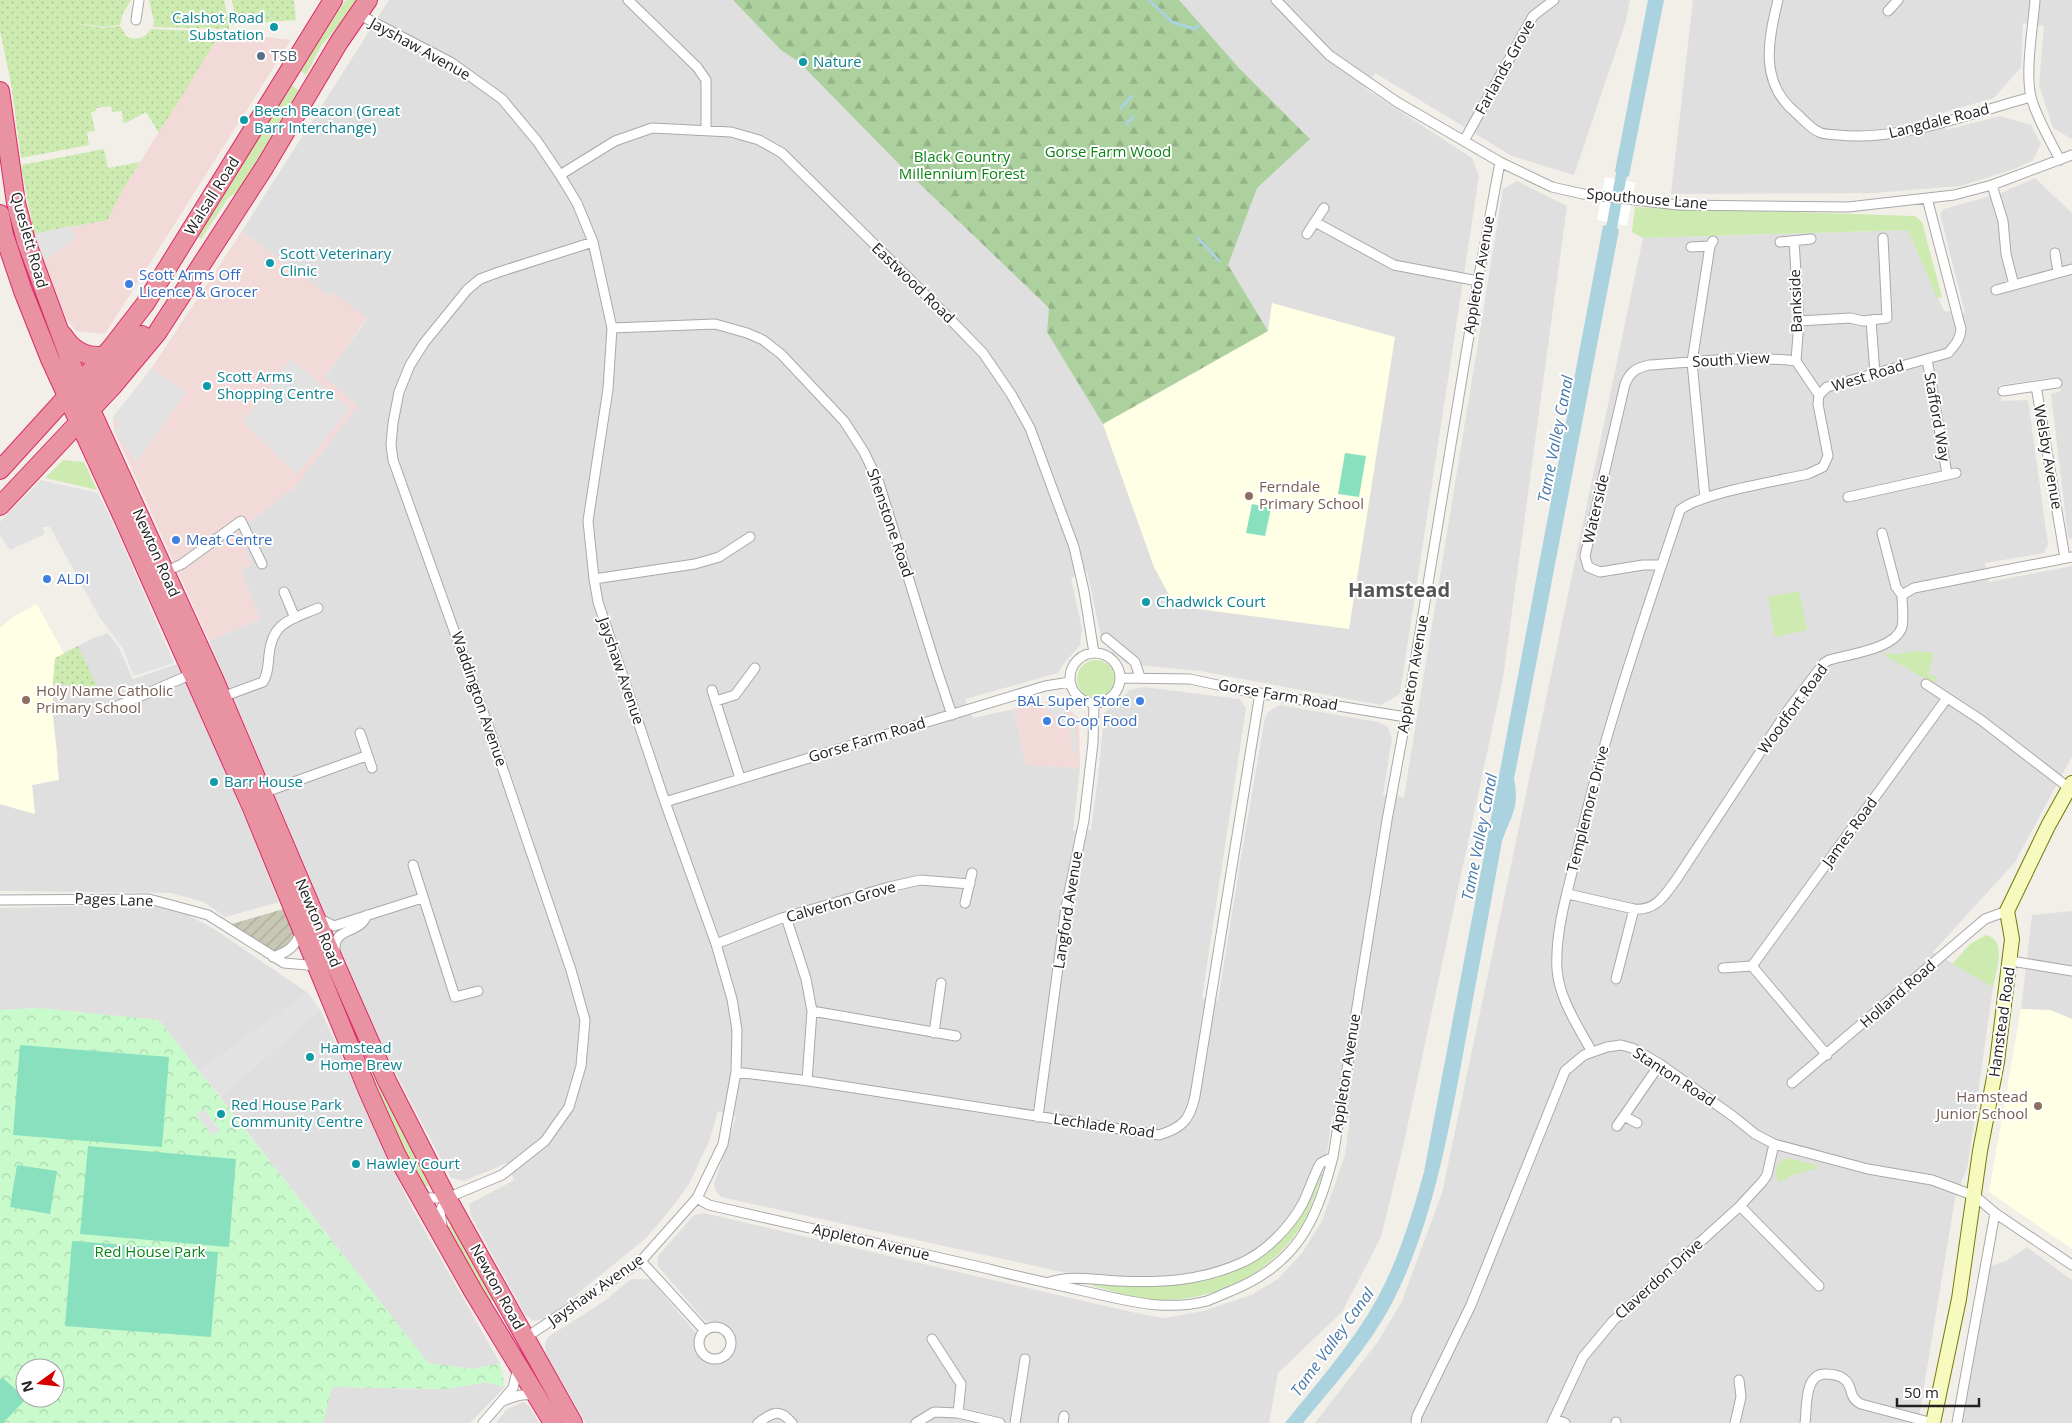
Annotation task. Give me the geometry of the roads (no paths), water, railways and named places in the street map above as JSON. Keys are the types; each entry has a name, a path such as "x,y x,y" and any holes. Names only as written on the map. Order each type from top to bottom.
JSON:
{"highway":[{"name":"Walsall Road","path":"79,404 104,356 145,304 238,156 330,1"},
{"name":"Walsall Road","path":"79,404 124,373 151,340 264,168 339,42 363,7"},
{"path":"286,75 311,90"},
{"name":"Queslett Road","path":"0,91 16,204 79,404"},
{"name":"Queslett Road","path":"0,214 4,235 18,275 79,404"},
{"path":"185,239 189,248 193,251 201,252 211,246"},
{"path":"18,275 22,282 27,283 34,280 36,269"},
{"path":"54,323 65,339 79,352 94,356 104,356"},
{"path":"0,470 79,404"},
{"path":"0,475 19,460 79,404"},
{"path":"0,506 79,404"},
{"name":"Newton Road","path":"79,404 164,572 222,697 387,1081 447,1198 573,1423"},
{"name":"Newton Road","path":"79,404 192,674 252,808 371,1098 397,1156 447,1246 553,1423"}],"main road":[{"path":"2007,912 2048,826 2070,786"},
{"name":"Hamstead Road","path":"1933,1423 1959,1299 1980,1151 1997,1062 2011,961 2012,939 2007,912"}],"street":[{"path":"136,20 139,0"},
{"path":"628,0 696,67 706,80 706,130"},
{"name":"Spouthouse Lane","path":"1276,0 1329,55 1397,102 1500,162 1552,187 1584,194 1678,205 1848,207 1954,195 1992,185 2072,155"},
{"name":"Farlands Grove","path":"1464,141 1534,16 1554,0"},
{"name":"Langdale Road","path":"1778,0 1769,34 1769,60 1772,81 1790,109 1819,133 1846,136 1904,133 2031,97"},
{"path":"1888,11 1898,0"},
{"path":"2035,0 2029,82 2031,97 2038,116 2060,160"},
{"name":"Jayshaw Avenue","path":"363,7 452,63 502,99 537,141 560,174 577,203 593,242 612,328 608,390 588,521 598,602 665,802 716,944 732,999 736,1030 736,1072 723,1144 697,1198 641,1262 525,1338"},
{"name":"Eastwood Road","path":"560,174 616,141 652,128 731,132 759,140 782,153 983,353 1011,394 1030,428 1074,547 1084,591 1094,653"},
{"name":"Appleton Avenue","path":"697,1198 709,1205 1046,1283 1145,1305 1166,1307 1207,1300 1253,1282 1269,1272 1299,1242 1311,1222 1325,1189 1333,1157 1386,825 1406,717 1478,281 1500,162"},
{"path":"1992,185 2003,221 2006,254 2014,285"},
{"name":"West Road","path":"1662,565 1680,510 1687,504 1704,498 1808,474 1823,467 1828,456 1818,404 1820,395 1827,387 1948,353 1959,340 1961,329 1927,198"},
{"path":"1307,234 1324,208"},
{"path":"1315,222 1394,264 1478,281"},
{"path":"1798,321 1887,318 1883,238"},
{"path":"1780,242 1811,239"},
{"name":"Bankside","path":"1794,241 1798,321 1796,361"},
{"name":"Waddington Avenue","path":"415,1189 427,1198 447,1198 502,1175 545,1141 569,1107 581,1066 585,1020 572,970 490,731 393,460 391,445 398,392 410,365 424,343 467,290 480,279 593,242"},
{"path":"1691,247 1711,244 1692,362 1704,498"},
{"path":"2055,253 2058,272"},
{"path":"1996,290 2072,269"},
{"path":"1871,320 1875,374"},
{"name":"Shenstone Road","path":"612,328 715,324 747,333 763,340 781,354 844,421 864,452 879,483 952,714"},
{"name":"South View","path":"1628,377 1639,367 1649,365 1768,357 1796,361"},
{"name":"Stafford Way","path":"1848,496 1952,473 1927,359"},
{"path":"1796,361 1820,395"},
{"name":"Waterside","path":"1628,377 1624,384 1585,556 1588,567 1600,572 1643,565 1662,565"},
{"name":"Welsby Avenue","path":"2003,391 2057,383"},
{"name":"Welsby Avenue","path":"2036,386 2068,558"},
{"path":"164,572 182,564 241,521 262,564"},
{"path":"1882,533 1896,587 1902,595 1914,588 2068,558"},
{"path":"594,579 695,564 718,557 750,537"},
{"name":"Templemore Drive","path":"1592,1052 1568,1007 1557,971 1558,936 1599,763 1662,565"},
{"path":"284,592 295,618"},
{"name":"Woodfort Road","path":"1568,894 1634,909 1645,910 1657,904 1676,880 1788,710 1824,663 1889,643 1898,636 1902,625 1902,595"},
{"path":"222,697 263,682 266,676 270,641 274,633 284,623 318,608"},
{"path":"1106,638 1135,662 1140,677"},
{"path":"1094,653 1107,656 1112,660 1116,665 1120,678 1115,693 1102,702 1094,704 1083,700 1074,693 1070,682 1073,666 1086,655 1094,653"},
{"path":"716,701 736,694 755,668"},
{"path":"115,707 192,674"},
{"name":"Gorse Farm Road","path":"1120,678 1190,679 1260,693 1406,717"},
{"name":"Gorse Farm Road","path":"665,802 1045,686 1070,682"},
{"path":"1926,684 1981,720 2070,786"},
{"path":"712,690 740,778"},
{"name":"Lechlade Road","path":"736,1072 807,1081 1159,1135 1172,1131 1185,1121 1192,1110 1260,693"},
{"name":"James Road","path":"1752,966 1947,698"},
{"name":"Langford Avenue","path":"1038,1116 1066,907 1084,820 1093,743 1094,704"},
{"path":"360,733 366,756 372,768"},
{"path":"263,793 366,756"},
{"path":"412,865 455,997 478,991"},
{"path":"964,903 972,873"},
{"name":"Calverton Grove","path":"716,944 786,917 920,880 970,884"},
{"path":"316,916 334,926 422,898"},
{"name":"Pages Lane","path":"0,900 149,899 208,915 284,963 317,968"},
{"path":"1616,979 1634,909"},
{"name":"Holland Road","path":"1792,1084 1985,919 2007,912"},
{"path":"335,963 334,944 338,937 361,926 367,916"},
{"path":"786,917 806,979 812,1011 807,1081"},
{"path":"273,957 288,952 297,942 302,930"},
{"path":"2011,961 2072,971"},
{"path":"1723,968 1752,966 1827,1055"},
{"path":"934,1033 941,983"},
{"path":"812,1011 956,1036"},
{"name":"Stanton Road","path":"1416,1423 1417,1416 1471,1305 1565,1071 1576,1060 1607,1047 1621,1045 1632,1048 1660,1064 1734,1116 1755,1134 1774,1144 1868,1169 1932,1180 1975,1196 1995,1213 2072,1265"},
{"path":"1617,1126 1660,1064"},
{"path":"1624,1116 1637,1123"},
{"name":"Claverdon Drive","path":"1553,1421 1583,1357 1613,1321 1740,1206 1767,1175 1774,1144"},
{"name":"Appleton Avenue","path":"1046,1283 1057,1279 1074,1277 1132,1282 1189,1280 1243,1262 1264,1249 1282,1231 1303,1204 1320,1164 1333,1157"},
{"path":"447,1198 440,1212 447,1246"},
{"path":"1740,1206 1805,1280 1819,1286"},
{"path":"1957,1423 1995,1213"},
{"path":"641,1262 705,1331"},
{"path":"932,1339 961,1384 958,1413"},
{"path":"1015,1423 1025,1359"},
{"path":"483,1423 512,1388 516,1379 518,1362"},
{"path":"1805,1423 1807,1393 1813,1379 1820,1374 1832,1374 1844,1379 1849,1385 1855,1401 1861,1404 1933,1423"},
{"path":"1735,1423 1741,1397 1739,1380"},
{"path":"503,1401 526,1394 538,1397"},
{"path":"916,1423 934,1412 958,1413 1000,1423"},
{"path":"758,1423 771,1414 778,1413 786,1416 792,1423"},
{"path":"1553,1421 1565,1423"}],"water":[{"path":"1648,0 1664,0 1629,176 1620,180 1615,171"},
{"path":"1612,223 1619,230 1514,779 1516,789 1515,804 1502,841 1456,1092 1443,1155 1427,1216 1405,1276 1391,1305 1372,1336 1303,1423 1285,1423 1346,1347 1378,1297 1399,1252 1424,1172 1603,226"}],"waterway":[{"path":"1149,0 1172,22 1194,29 1198,26"},
{"path":"1121,108 1132,96"},
{"path":"1126,124 1133,117"},
{"path":"1610,236 1623,166"},
{"path":"1198,238 1219,261"}],"place":[{"name":"Calshot Road Substation","path":"274,27"},
{"name":"TSB","path":"261,56"},
{"name":"Nature","path":"803,62"},
{"name":"Beech Beacon (Great Barr Interchange)","path":"244,120"},
{"name":"Scott Veterinary Clinic","path":"270,263"},
{"name":"Scott Arms Off Licence & Grocer","path":"129,284"},
{"name":"Scott Arms Shopping Centre","path":"207,386"},
{"name":"Ferndale Primary School","path":"1249,496"},
{"name":"Meat Centre","path":"176,540"},
{"name":"ALDI","path":"47,579"},
{"name":"Chadwick Court","path":"1146,602"},
{"name":"Holy Name Catholic Primary School","path":"26,700"},
{"name":"BAL Super Store","path":"1140,701"},
{"name":"Co-op Food","path":"1047,721"},
{"name":"Barr House","path":"214,782"},
{"name":"Hamstead Home Brew","path":"310,1057"},
{"name":"Hamstead Junior School","path":"2038,1106"},
{"name":"Red House Park Community Centre","path":"221,1114"},
{"name":"Hawley Court","path":"356,1164"}],"district":[{"name":"Hamstead","path":"1399,590"}],"park label":[{"name":"Gorse Farm Wood","path":"1108,152"},
{"name":"Black Country Millennium Forest","path":"962,166"},
{"name":"Red House Park","path":"150,1252"}],"water label":[{"name":"Tame Valley Canal","path":"1555,439"},
{"name":"Tame Valley Canal","path":"1479,837"},
{"name":"Tame Valley Canal","path":"1332,1342"}]}
